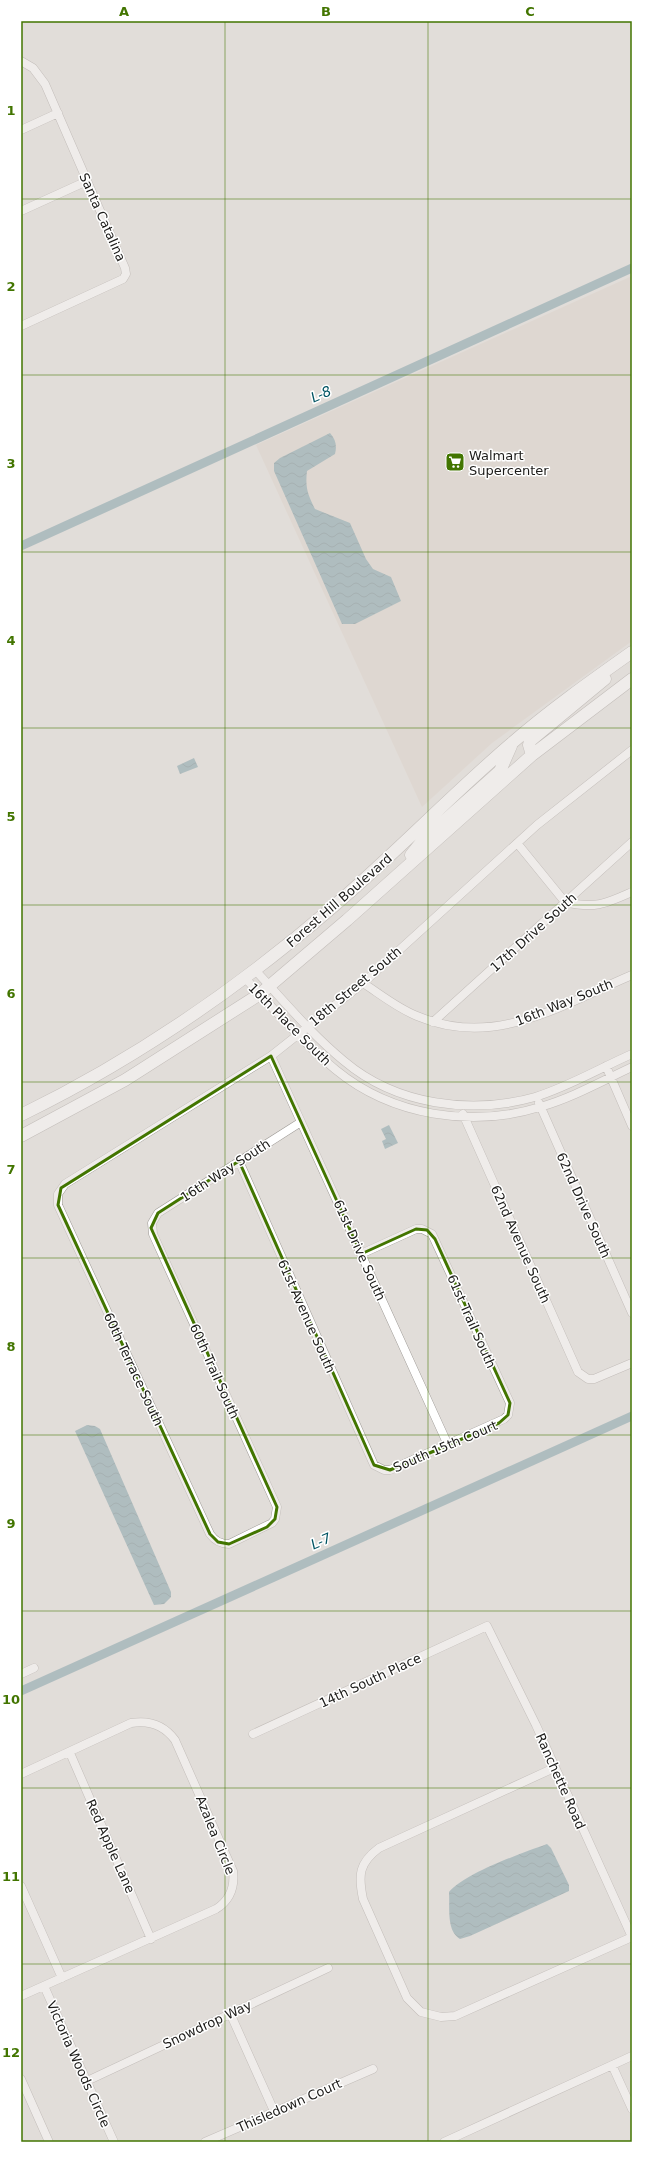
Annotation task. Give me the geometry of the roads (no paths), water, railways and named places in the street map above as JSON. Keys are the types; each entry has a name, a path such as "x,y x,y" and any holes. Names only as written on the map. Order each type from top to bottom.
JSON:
{"main road":[{"name":"Forest Hill Boulevard","path":"21,1115 72,1089 154,1040 255,970 335,905 513,742 567,698 632,653"},
{"path":"532,755 529,745 530,741 592,691 632,653"},
{"name":"Forest Hill Boulevard","path":"21,1136 125,1080 260,994 403,870 532,755 632,679"},
{"path":"403,870 405,863 423,840 500,771 513,742"}],"street":[{"name":"Santa Catalina","path":"21,61 33,68 42,78 88,181 125,268 126,274 123,279 21,326"},
{"path":"21,130 58,113"},
{"path":"21,211 88,181"},
{"name":"18th Street South","path":"58,1194 65,1184 271,1056 362,983 573,794 632,750"},
{"name":"17th Drive South","path":"433,1022 632,842"},
{"path":"517,843 565,902 590,906 603,905 632,892"},
{"name":"16th Place South","path":"255,970 307,1027 344,1061 382,1085 412,1097 460,1105 490,1105 536,1096 632,1054"},
{"name":"16th Way South","path":"362,983 398,1007 433,1022 474,1028 500,1027 518,1022 632,974"},
{"name":"16th Place South","path":"244,978 298,1034 336,1070 376,1095 408,1108 432,1114 465,1117 515,1114 540,1107 632,1067"},
{"name":"61st Drive South","path":"271,1056 448,1445"},
{"path":"606,1066 632,1126"},
{"path":"376,1095 382,1085"},
{"name":"62nd Drive South","path":"536,1096 632,1313"},
{"name":"62nd Avenue South","path":"460,1105 578,1372 588,1379 599,1378 632,1363"},
{"name":"16th Way South","path":"152,1223 158,1213 301,1122"},
{"name":"61st Avenue South","path":"239,1162 371,1460 379,1468"},
{"name":"60th Terrace South","path":"58,1194 58,1205 210,1534 218,1542 229,1544 267,1527 275,1518"},
{"name":"60th Trail South","path":"152,1223 153,1234 277,1507 275,1518"},
{"name":"61st Trail South","path":"361,1254 416,1229 427,1230 435,1239 510,1403 508,1415"},
{"name":"South 15th Court","path":"379,1468 390,1470 500,1423 508,1415"},
{"name":"14th South Place","path":"253,1734 487,1626"},
{"name":"Ranchette Road","path":"487,1626 536,1725 554,1768 632,1937"},
{"path":"21,1674 34,1668"},
{"name":"Azalea Circle","path":"21,1774 131,1723 150,1722 166,1730 175,1740 233,1871 233,1888 228,1898 221,1906 151,1939 21,1996"},
{"name":"Red Apple Lane","path":"70,1752 151,1939"},
{"path":"554,1768 379,1848 369,1855 363,1866 359,1881 363,1899 407,1998 421,2012 441,2017 455,2016 632,1937"},
{"path":"21,1886 62,1978"},
{"name":"Snowdrop Way","path":"87,2081 230,2012 328,1968"},
{"name":"Victoria Woods Circle","path":"44,1986 114,2142"},
{"path":"230,2012 274,2111"},
{"path":"444,2142 632,2056"},
{"path":"612,2065 632,2109"},
{"name":"Thisledown Court","path":"205,2142 373,2069"},
{"path":"21,2079 49,2142"}],"water":[{"path":"330,433 336,443 335,454 307,471 307,487 311,500 315,509 350,523 366,559 373,569 391,577 401,601 355,624 342,624 274,471 274,463 280,458"},
{"path":"194,758 198,767 180,774 177,766"},
{"path":"389,1125 398,1143 385,1149 382,1141 386,1139 381,1129"},
{"path":"87,1425 95,1426 100,1429 171,1592 171,1597 164,1604 154,1605 75,1431"},
{"path":"547,1844 551,1848 569,1885 569,1891 470,1936 460,1939 456,1935 451,1925 449,1892 457,1885 480,1871 509,1858"}],"waterway":[{"name":"L-8","path":"21,546 632,268"},
{"name":"L-7","path":"21,1691 632,1416"}],"place":[{"name":"Walmart Supercenter","path":"455,462"}]}
